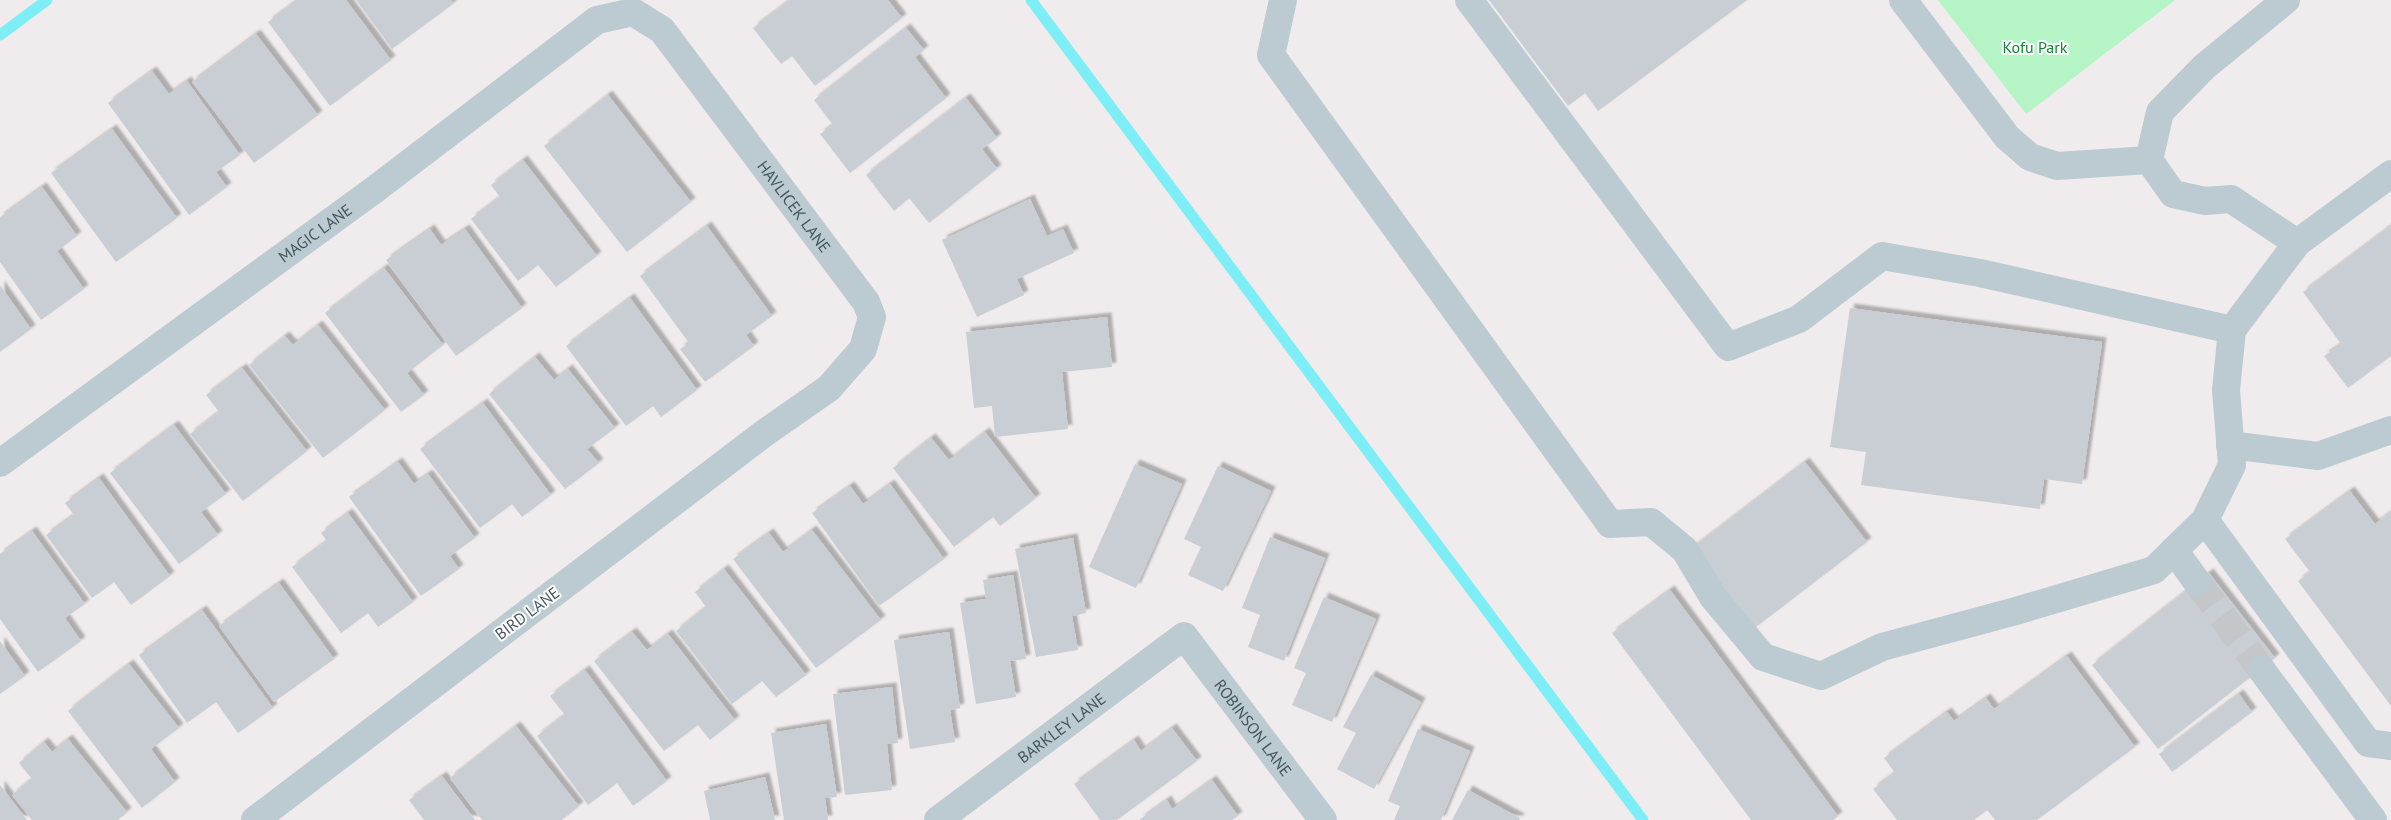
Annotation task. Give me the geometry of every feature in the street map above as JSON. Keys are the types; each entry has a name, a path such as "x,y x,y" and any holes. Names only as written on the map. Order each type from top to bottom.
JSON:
{"street":[{"path":"1283,0 1271,55 1610,524 1652,522 1685,550 1713,597 1763,658 1821,676 1882,647 2016,611 2154,570 2205,520 2232,465 2226,390 2232,330 2296,244 2391,174"},
{"path":"1469,0 1728,347 1799,319 1882,256 1980,273 2232,330"},
{"path":"1903,0 2007,137 2030,157 2057,166 2149,160"},
{"path":"2286,0 2204,67 2160,112 2149,160 2172,194 2205,200 2231,199 2296,244"},
{"name":"HAVLICEK LANE","path":"632,12 662,30 866,302 869,309 872,317 863,349 829,388 800,408"},
{"name":"MAGIC LANE","path":"0,463 374,190 597,20 632,12"},
{"name":"BIRD LANE","path":"255,820 800,408"},
{"path":"2230,445 2318,456 2390,432"},
{"path":"2205,520 2368,743 2391,746"},
{"path":"2174,550 2197,582"},
{"name":"BARKLEY LANE","path":"938,820 1184,636"},
{"name":"ROBINSON LANE","path":"1184,636 1323,820"},
{"path":"2260,669 2374,820"}],"green space":[{"name":"Kofu Park","path":"1938,0 2175,0 2026,114"}],"building":[{"path":"298,0 346,0 391,60 330,106 268,22"},
{"path":"356,0 451,0 453,4 392,49"},
{"path":"790,0 888,0 902,18 815,86 792,56 781,64 753,28"},
{"path":"1489,0 1747,0 1598,111 1585,93 1568,106"},
{"path":"906,28 924,50 915,57 946,98 850,173 820,134 833,125 814,100"},
{"path":"256,34 318,115 254,163 192,82"},
{"path":"152,71 169,94 187,81 240,155 216,172 227,187 189,215 108,103"},
{"path":"608,95 691,202 627,252 544,146"},
{"path":"966,98 997,138 982,149 997,169 929,223 909,198 894,211 866,175"},
{"path":"112,129 177,218 116,262 51,173"},
{"path":"523,160 597,256 556,287 538,265 518,281 471,219 500,197 491,185"},
{"path":"42,187 77,236 57,251 84,289 41,320 0,262 0,217"},
{"path":"1030,199 1047,236 1063,229 1074,253 1017,279 1024,295 977,317 942,240"},
{"path":"707,226 772,316 746,335 754,346 705,382 680,349 689,343 640,276"},
{"path":"2391,226 2391,356 2348,388 2324,356 2341,344 2303,292"},
{"path":"430,229 441,245 465,229 522,308 456,356 386,260"},
{"path":"384,268 443,345 407,373 424,395 401,412 325,313"},
{"path":"0,285 31,329 0,352"},
{"path":"630,298 697,390 661,417 653,406 626,426 566,346"},
{"path":"1850,308 2102,342 2082,484 2044,479 2040,509 1861,485 1866,452 1830,447"},
{"path":"1107,317 1112,367 1062,372 1068,429 995,437 992,406 974,408 966,332"},
{"path":"318,325 385,410 323,458 249,365 285,336 293,345"},
{"path":"535,357 554,380 568,369 615,428 587,449 599,463 565,489 489,394"},
{"path":"242,368 307,451 243,501 190,434 219,412 206,395"},
{"path":"483,403 551,495 522,517 512,504 480,528 420,449"},
{"path":"174,425 226,494 201,512 218,535 179,564 110,473"},
{"path":"985,432 1036,498 1000,526 993,517 954,547 893,468 931,438 949,460"},
{"path":"398,462 414,484 428,474 475,538 450,556 459,569 421,596 349,497"},
{"path":"1805,462 1867,542 1752,630 1690,550"},
{"path":"1135,464 1182,484 1136,588 1089,567"},
{"path":"1218,466 1271,491 1223,591 1188,575 1201,547 1184,539"},
{"path":"99,478 170,576 131,605 114,582 92,598 46,535 74,515 65,503"},
{"path":"890,484 944,559 879,606 812,513 850,486 863,504"},
{"path":"2350,491 2375,524 2391,512 2391,706 2298,581 2310,572 2285,539"},
{"path":"348,513 413,602 378,627 368,613 341,633 292,567 327,541 321,533"},
{"path":"812,530 881,620 816,668 733,559 769,533 783,552"},
{"path":"32,531 85,604 65,618 81,641 38,672 0,619 0,554"},
{"path":"1270,537 1325,558 1284,661 1248,647 1260,615 1242,608"},
{"path":"1073,538 1086,613 1072,616 1078,650 1036,657 1015,549"},
{"path":"724,569 806,675 776,697 762,681 732,704 676,631 706,607 695,592"},
{"path":"2209,573 2275,658 2158,749 2092,665"},
{"path":"1013,575 1026,659 1010,661 1016,697 976,704 960,603 986,599 983,580"},
{"path":"279,583 334,659 274,702 219,626"},
{"path":"1670,590 1838,816 1833,820 1751,820 1612,633"},
{"path":"1324,597 1376,619 1332,722 1292,705 1306,673 1294,668"},
{"path":"202,610 273,708 238,733 216,702 187,723 139,655"},
{"path":"632,632 647,650 668,634 735,720 710,740 698,725 664,751 594,661"},
{"path":"949,632 960,708 950,710 955,742 910,749 894,640"},
{"path":"0,641 25,676 0,694"},
{"path":"2067,656 2135,747 2037,820 1995,820 1987,810 1974,820 1897,820 1873,789 1895,773 1884,758 1947,712 1954,721 1986,698 1994,709"},
{"path":"129,664 179,728 151,749 175,782 142,808 68,711"},
{"path":"585,670 667,781 633,806 617,783 588,805 537,736 565,715 550,696"},
{"path":"1371,675 1421,702 1374,789 1337,769 1356,733 1343,727"},
{"path":"892,687 898,743 887,744 892,790 845,795 833,694"},
{"path":"2239,694 2252,712 2172,772 2159,754"},
{"path":"826,724 837,797 825,798 828,820 784,820 771,733"},
{"path":"516,726 579,806 562,820 482,820 450,778"},
{"path":"1172,728 1197,761 1117,820 1100,820 1074,784 1134,740 1141,751"},
{"path":"1418,729 1470,751 1441,820 1394,820 1400,806 1388,801"},
{"path":"68,739 127,812 118,820 32,820 12,795 32,779 19,763 44,742 52,752"},
{"path":"442,776 475,820 424,820 409,800"},
{"path":"765,777 775,820 710,820 704,791"},
{"path":"1212,780 1238,816 1232,820 1139,820 1167,800 1172,809"},
{"path":"0,785 27,820 0,820"},
{"path":"1468,790 1520,818 1519,820 1452,820"}],"waterway":[{"path":"0,35 47,0"},
{"path":"1031,0 1643,820"}],"tunnel":[{"path":"2197,582 2261,669"}]}
